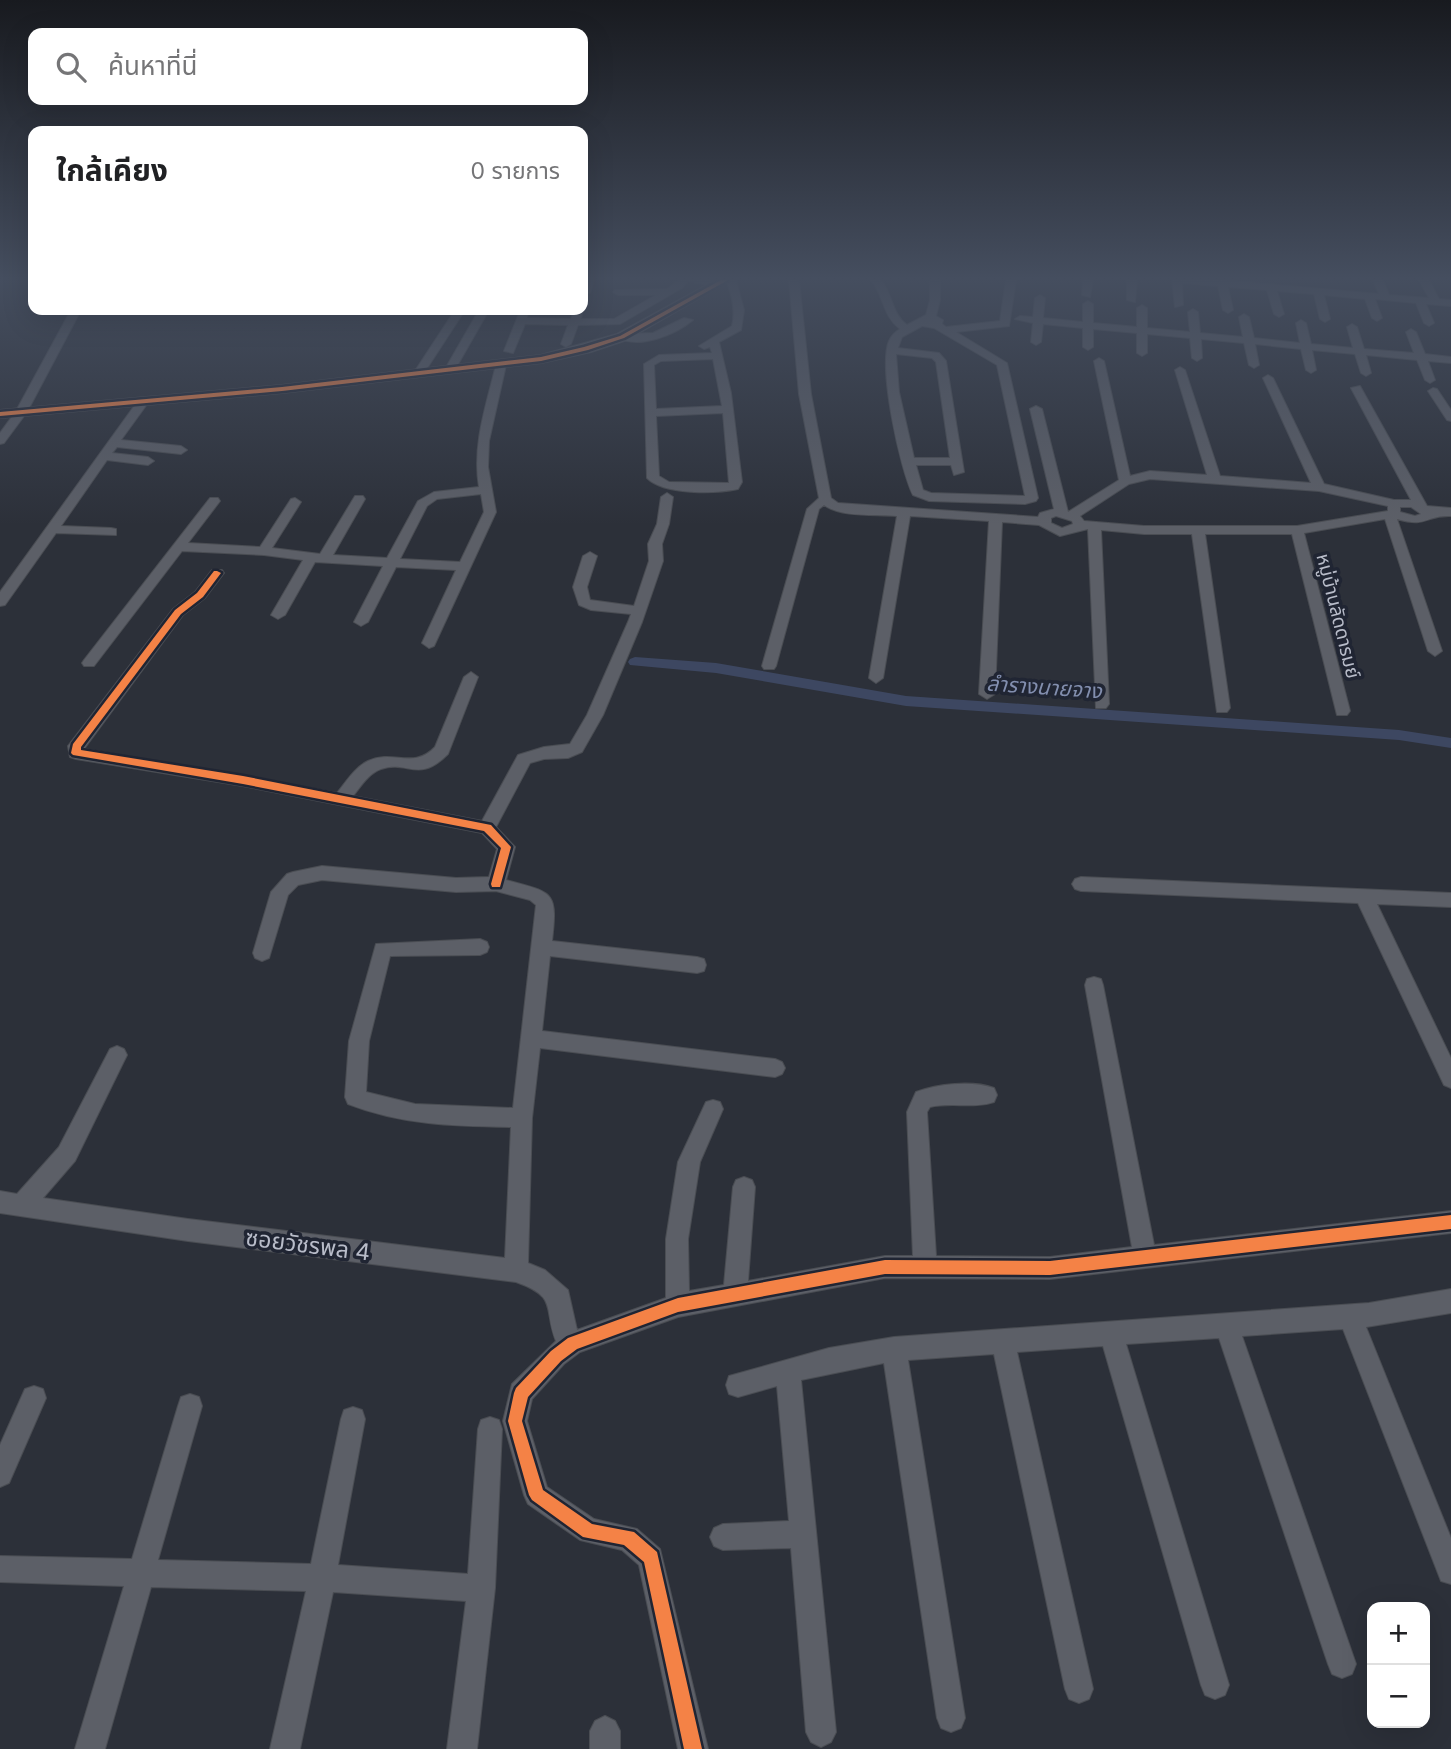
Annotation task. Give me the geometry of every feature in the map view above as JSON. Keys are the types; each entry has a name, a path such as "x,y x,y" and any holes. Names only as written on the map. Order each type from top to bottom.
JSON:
{"street":[{"path":"0,441 21,412 48,362"},
{"path":"418,374 426,362"},
{"path":"456,370 459,362"},
{"path":"456,370 463,362"},
{"path":"0,414 522,362"},
{"path":"653,362 649,364 653,478 666,486 725,488 734,486 736,482 719,362"},
{"path":"769,666 813,509 825,499 803,362"},
{"path":"891,362 891,373 917,492 920,495 1025,500 1032,498 1002,363 999,362"},
{"path":"909,461 957,467 941,362"},
{"path":"1099,362 1125,481"},
{"path":"1309,362 1311,370"},
{"path":"1363,362 1367,373"},
{"path":"1423,362 1432,386 1451,418"},
{"path":"429,643 490,512 482,467 484,441 501,365"},
{"path":"1180,370 1215,480"},
{"path":"1268,377 1319,487"},
{"path":"1356,388 1423,509"},
{"path":"0,602 144,400"},
{"path":"651,413 727,409"},
{"path":"1036,409 1077,519 1101,704"},
{"path":"115,443 181,450"},
{"path":"106,456 148,461"},
{"name":"หมู่บ้านลัดดารมย์","path":"825,499 834,506 851,509 1043,521 1051,529 1072,531 1077,519 1125,481 1150,475 1319,487 1392,511"},
{"path":"361,622 422,504 434,496 487,490"},
{"path":"487,828 524,759 544,753 568,752 576,748 595,715 639,611 656,561 655,544 663,524 667,497"},
{"path":"278,615 359,499"},
{"path":"89,663 214,501"},
{"path":"264,551 295,502"},
{"name":"หมู่บ้านลัดดารมย์","path":"1043,521 1044,516 1049,513 1144,530 1297,530 1392,511 1412,504 1423,509 1451,512"},
{"path":"1392,511 1435,651"},
{"path":"876,678 904,512"},
{"path":"987,694 996,518"},
{"path":"53,528 111,532"},
{"name":"หมู่บ้านลัดดารมย์","path":"1297,530 1342,711"},
{"path":"1198,531 1222,708"},
{"path":"179,547 466,566"},
{"path":"590,555 580,587 584,602 591,606 639,611"},
{"path":"217,573 200,594 178,612 76,746 76,753 342,798 487,828 506,847 496,884"},
{"path":"342,798 374,765 384,763 421,766 435,759 442,750 471,677"},
{"path":"262,953 280,892 293,879 322,873 456,885 496,884 536,895 545,902 546,913 522,1118 516,1271"},
{"path":"1081,884 1451,900"},
{"path":"1365,898 1451,1079"},
{"path":"480,947 383,949 359,1041 355,1097 378,1108 522,1118"},
{"path":"541,947 697,965"},
{"path":"1094,985 1145,1258"},
{"path":"531,1038 775,1068"},
{"path":"11,1203 67,1154 117,1055"},
{"path":"925,1268 917,1112 923,1098 941,1095 988,1095"},
{"path":"678,1305 677,1239 689,1162 713,1109"},
{"path":"735,1294 744,1187"},
{"name":"ซอยวัชรพล 4","path":"11,1203 188,1230 516,1271 537,1278 560,1298 565,1333 573,1343"},
{"path":"693,1749 651,1558 628,1538 589,1531 537,1495 515,1421 521,1394 556,1356 573,1343 678,1305 885,1267 1050,1268 1451,1222"},
{"path":"738,1385 829,1360 894,1349 1350,1317 1450,1302"},
{"path":"1350,1317 1451,1571"},
{"path":"1227,1326 1342,1664"},
{"path":"1111,1334 1214,1685"},
{"path":"1003,1342 1079,1689"},
{"path":"894,1349 951,1718"},
{"path":"788,1371 821,1732"},
{"path":"0,1474 34,1398"},
{"path":"90,1749 190,1406"},
{"path":"285,1749 323,1578 353,1419"},
{"path":"462,1749 481,1588 490,1429"},
{"path":"723,1537 803,1534"},
{"path":"0,1569 323,1578 481,1588"}],"waterway":[{"name":"ลำรางนายจาง","path":"635,662 716,668 906,701 1399,735 1451,743"}],"cycle path":[{"path":"0,414 282,389 518,362"},
{"path":"217,573 200,595 178,612 76,746 76,753 243,780 487,828 506,847 496,884"},
{"path":"693,1749 651,1558 628,1538 589,1531 537,1495 515,1421 521,1393 556,1356 573,1343 678,1305 885,1267 1050,1268 1451,1222"}]}
